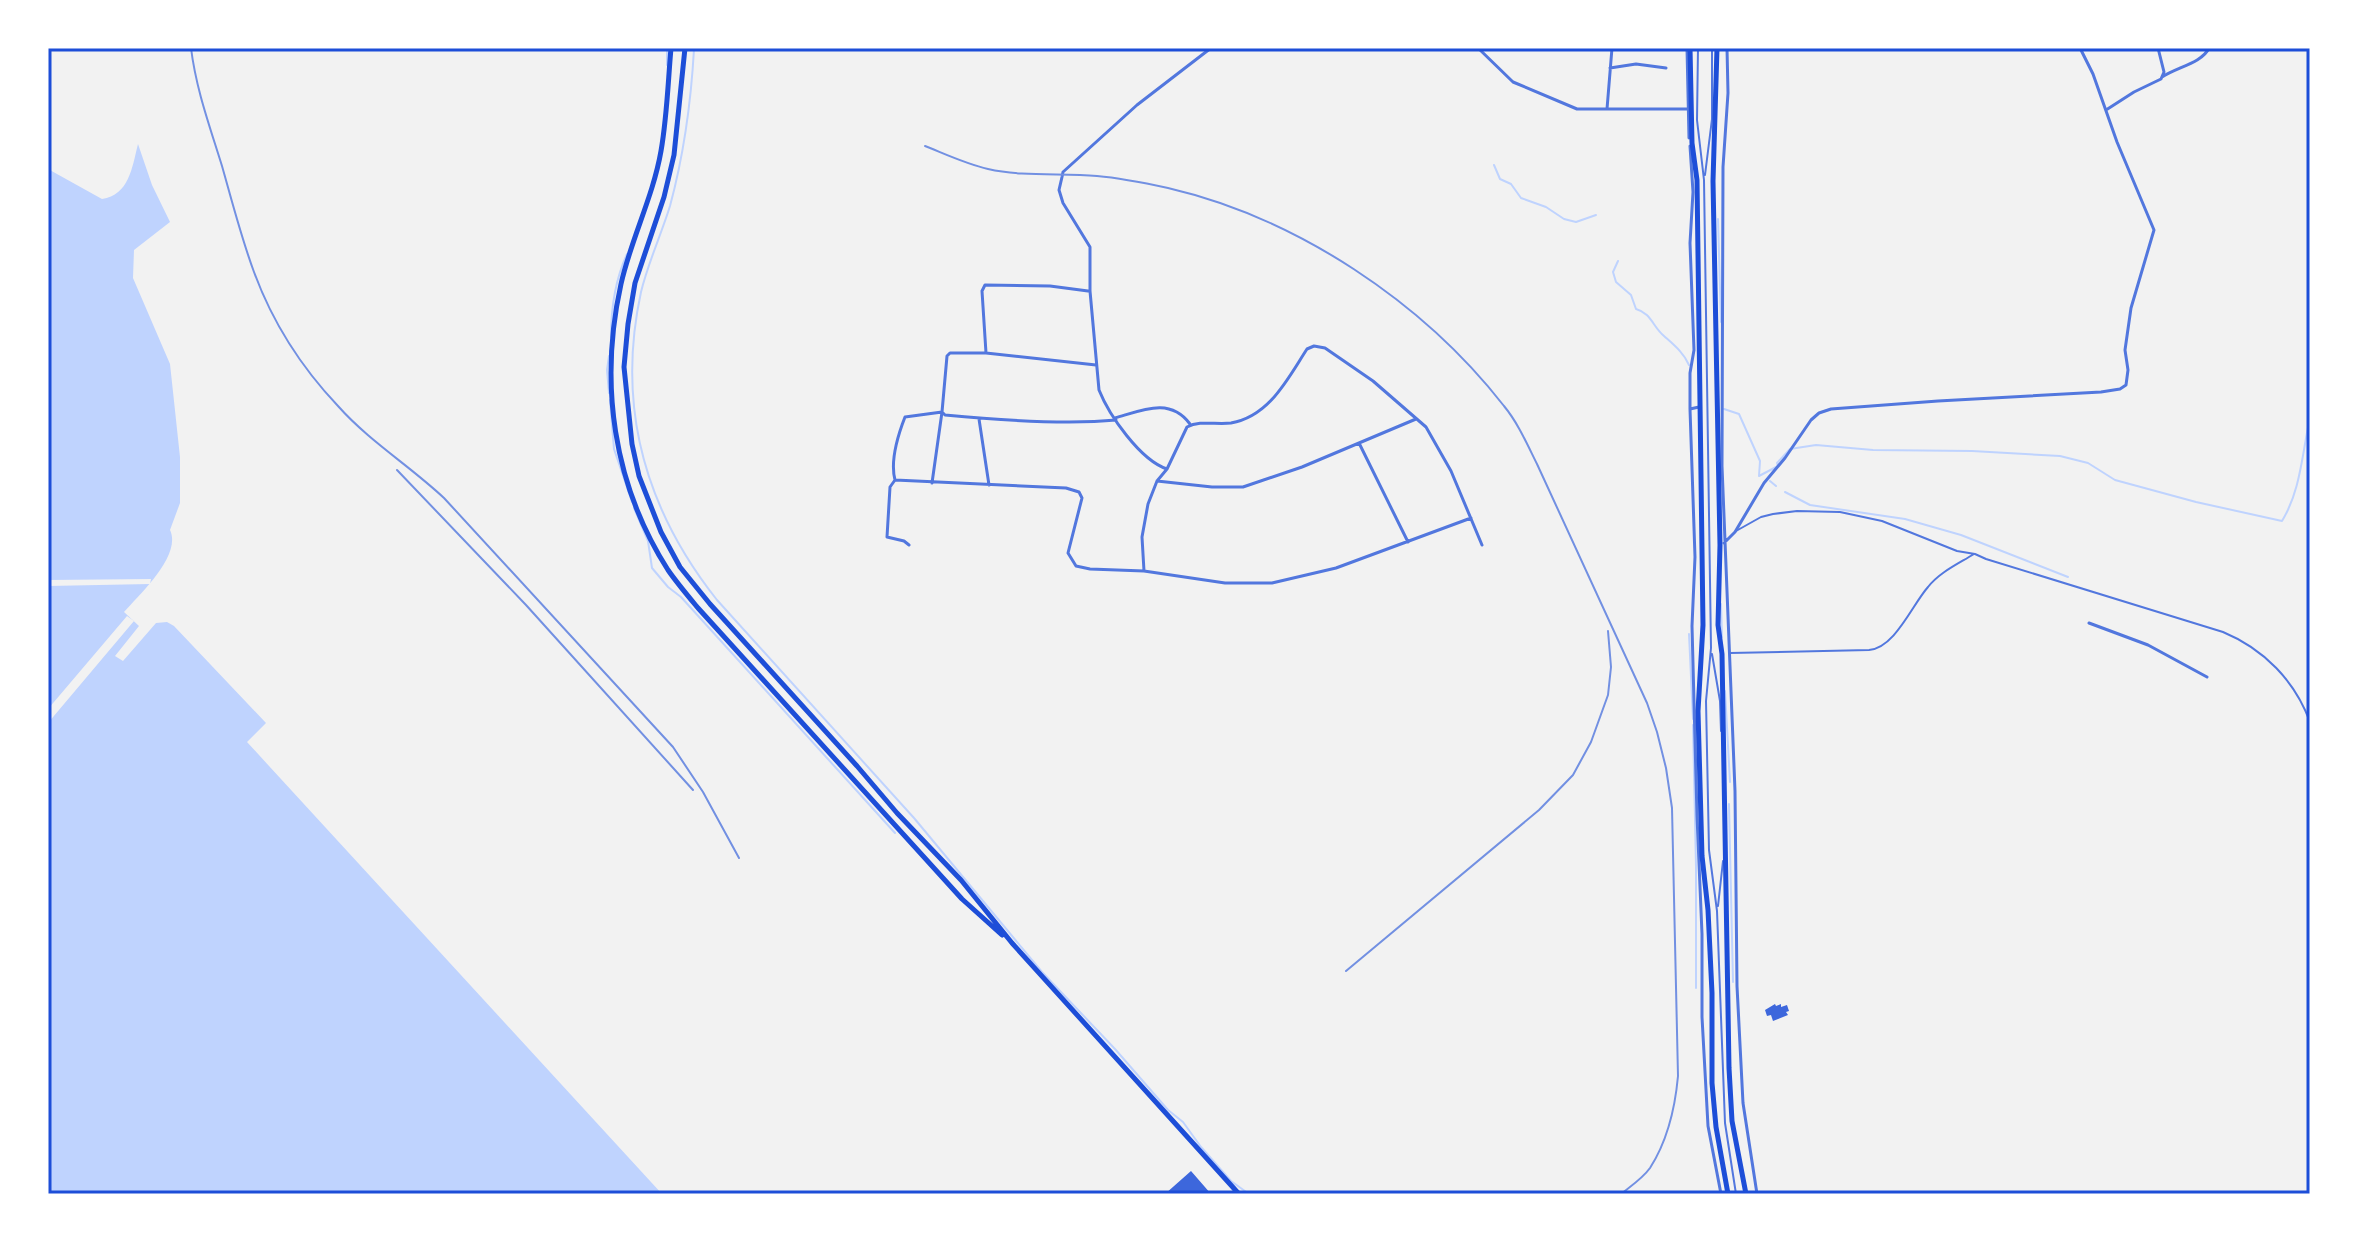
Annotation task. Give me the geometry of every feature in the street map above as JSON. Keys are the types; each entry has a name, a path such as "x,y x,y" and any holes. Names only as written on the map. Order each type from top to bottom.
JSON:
{"main road":[{"path":"671,48 661,153 621,284 610,371 612,416 618,449 637,510 670,573 698,608 962,899 1012,943"},
{"path":"685,48 674,155 664,197 635,283 624,367 632,444 650,506 680,567 710,604 961,880 1012,943 1239,1194"},
{"path":"1688,48 1689,110 1697,180 1703,625 1698,711 1702,856 1712,993 1712,1083 1728,1194"},
{"path":"1715,48 1713,181 1722,544 1718,625 1725,653 1729,1068 1732,1121 1746,1194"}],"street":[{"path":"1167,469 1142,454 1104,403 1096,365 1090,247 1059,190 1063,172 1135,107 1211,48"},
{"path":"1478,48 1513,82 1577,109 1689,110 1694,350 1690,373 1695,557 1692,626 1702,1017 1708,1126 1721,1194"},
{"path":"1607,109 1612,48"},
{"path":"1722,544 1723,167 1727,48"},
{"path":"1722,544 1735,532 1764,483 1819,413 1831,409 1938,401 2101,392 2126,385 2128,370 2125,350 2131,308 2154,230 2080,48"},
{"path":"2158,48 2164,72 2162,77"},
{"path":"2106,110 2174,69 2201,59 2209,48"},
{"path":"1609,69 1636,64 1666,68"},
{"path":"986,353 982,291 985,285 1050,286 1090,291"},
{"path":"1190,424 1227,424 1251,416 1279,392 1307,349 1314,346 1325,348 1373,381 1426,427 1463,495 1482,545"},
{"path":"932,483 947,356 950,353 986,353 1096,365"},
{"path":"1690,409 1699,407"},
{"path":"895,480 894,456 905,417 942,412 979,419 1115,419 1149,409 1172,408 1183,414 1190,424"},
{"path":"979,419 989,485"},
{"path":"1157,481 1243,487 1302,467 1416,419"},
{"path":"1144,571 1143,529 1148,504 1157,481 1167,469 1190,424"},
{"path":"1359,443 1408,542"},
{"path":"895,480 1066,488 1079,492 1082,498 1068,553 1076,566 1144,571 1225,583 1272,583 1336,568 1471,518"},
{"path":"895,480 890,487 887,537 909,545"},
{"path":"2089,623 2148,645 2207,677"},
{"path":"1725,653 1735,791 1737,986 1742,1089 1757,1194"}],"lane":[{"path":"1698,48 1697,120 1704,180 1711,648 1706,701 1709,850 1717,911 1725,1123 1736,1194"},
{"path":"1704,180 1712,119 1715,48"},
{"path":"1735,532 1761,517 1773,514 1840,512 1882,521 1957,551 1975,554 2237,637 2268,658 2281,672 2310,722"},
{"path":"1725,653 1880,648 1899,628 1927,587 1975,554"},
{"path":"1711,648 1720,701 1724,850 1717,911"}],"water":[{"path":"138,144 152,185 170,222 134,250 133,278 170,364 180,457 180,503 170,530 172,540 165,562 124,612 139,626 115,656 123,661 156,623 167,622 174,626 266,723 247,742 662,1194 48,1194 48,169 102,199 124,186"}],"pier":[{"path":"151,579 150,584 48,586 48,580"},
{"path":"127,616 134,621 48,723 48,709"}],"building":[{"path":"1781,1004 1781,1007 1787,1005 1789,1011 1786,1012 1788,1015 1773,1021 1765,1010"},
{"path":"1191,1171 1211,1194 1165,1194"}],"waterway":[{"path":"667,48 667,65"},
{"path":"694,49 689,109 679,167 670,206 641,292 632,376 635,416 643,455 671,530 717,600 914,818 1042,972 1168,1110 1183,1122 1231,1181 1249,1194"},
{"path":"1494,165 1500,179 1511,184 1521,198 1576,222 1596,215"},
{"path":"1718,219 1721,322"},
{"path":"611,337 614,295 627,254"},
{"path":"1618,261 1613,272 1616,282 1631,295 1636,309 1649,317 1689,365"},
{"path":"609,356 609,393"},
{"path":"610,400 614,449 632,502"},
{"path":"1724,409 1739,414 1760,461 1759,476"},
{"path":"1759,476 1778,466 1777,463 1790,449 1816,445 1873,450 2060,456 2088,463 2115,480 2282,521 2297,484 2310,418"},
{"path":"1770,481 1776,486"},
{"path":"1785,492 1810,505 1905,519 1961,535 2068,577"},
{"path":"634,508 648,541 652,568 895,833"},
{"path":"1721,604 1722,637"},
{"path":"1689,634 1693,719"},
{"path":"1725,691 1730,782"},
{"path":"1693,725 1696,988"},
{"path":"1729,804 1733,982"}],"railway":[{"path":"191,48 204,108 249,259 279,326 300,360 350,419 444,498 673,747 703,792 739,858"},
{"path":"925,146 988,169 1028,174 1097,176 1168,188 1264,220 1354,269 1396,299 1472,368 1514,419 1647,703 1666,768 1672,808 1677,1088 1662,1146 1650,1168 1621,1194"},
{"path":"397,470 526,605 693,790"},
{"path":"1346,971 1539,810 1573,775 1591,742 1608,695 1611,667 1608,631"}]}
